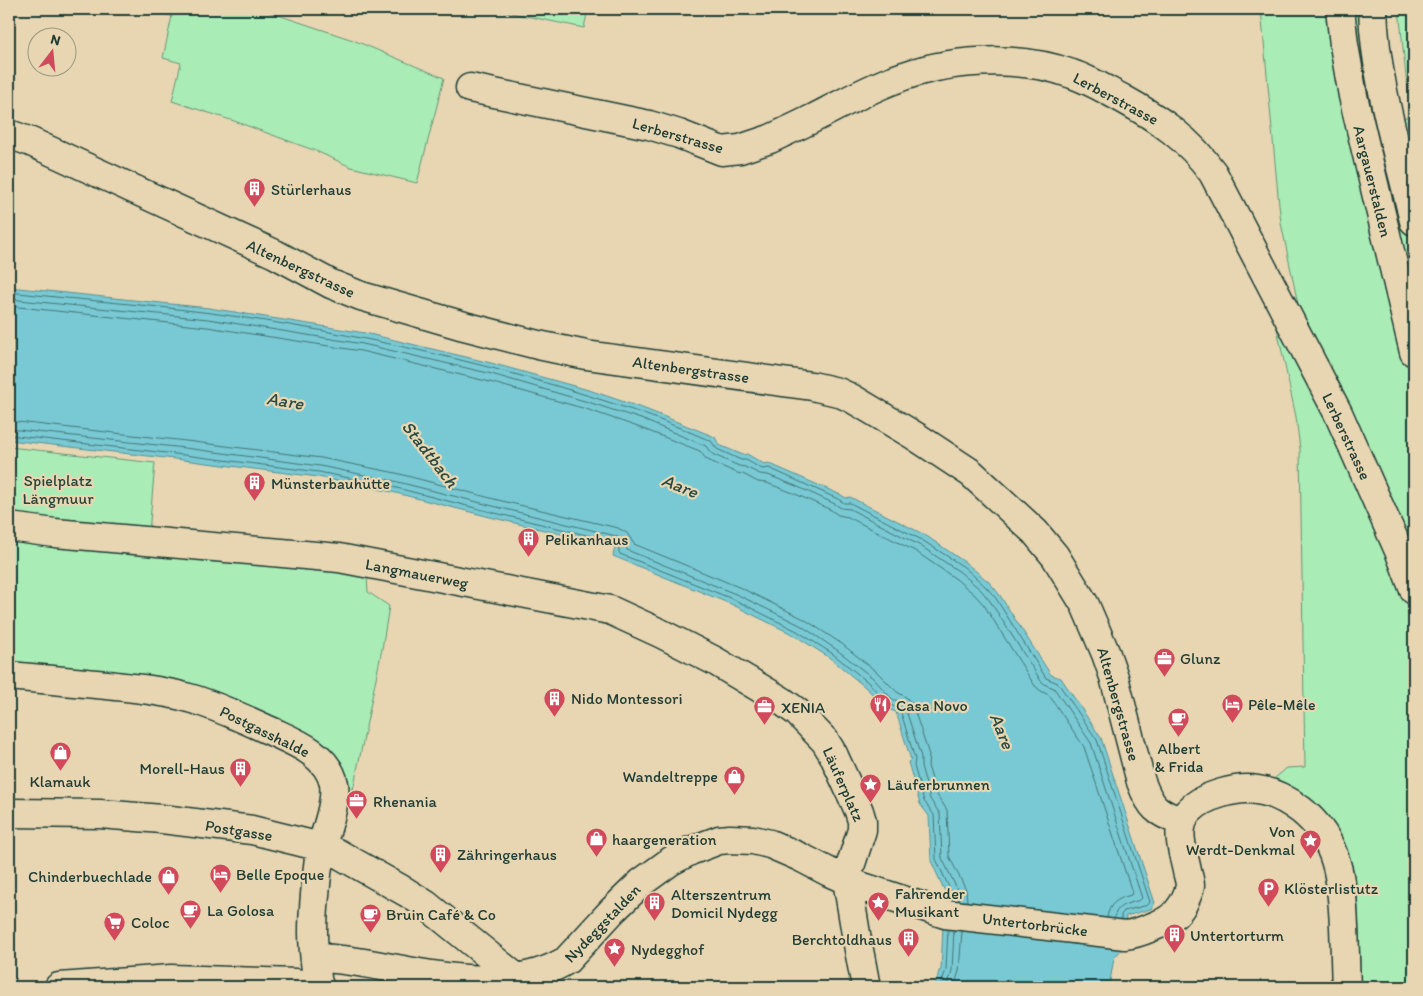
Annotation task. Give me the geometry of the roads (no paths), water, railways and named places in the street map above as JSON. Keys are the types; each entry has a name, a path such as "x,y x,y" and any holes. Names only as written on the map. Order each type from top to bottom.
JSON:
{"street":[{"name":"Aargauerstalden","path":"1340,9 1353,96 1414,352"},
{"name":"Aargauerstalden","path":"1373,9 1373,26 1382,87 1414,220"},
{"name":"Lerberstrasse","path":"470,88 649,125 679,134 717,150 728,151 770,139 864,92 893,80 914,72 941,66 986,62 1030,64 1070,73 1103,88 1166,125 1181,136 1213,173 1338,413 1400,553 1414,590"},
{"name":"Altenbergstrasse","path":"9,134 31,142 249,242 331,284 361,296 538,345 586,355 812,386 838,392 869,408 944,454 971,473 1029,527 1055,556 1085,605 1106,654 1147,798 1152,806 1162,814 1182,822"},
{"name":"Langmauerweg","path":"9,527 64,534 339,558 598,607 625,616 715,661 797,712"},
{"name":"Postgasshalde","path":"9,676 140,689 180,696 218,708 298,744 318,757 326,766 334,783 334,800 321,847 314,919 315,957 319,987"},
{"name":"Läuferplatz","path":"797,712 821,735 830,747 862,821 862,830 847,880"},
{"path":"1182,822 1189,810 1203,800 1242,789 1259,790 1275,794 1286,799 1306,814 1328,841 1340,873 1343,893 1346,987"},
{"name":"Postgasse","path":"9,814 100,814 162,819 252,830 321,847 406,892 447,921 519,980"},
{"name":"Untertorbrücke","path":"847,880 946,914 1125,935 1138,933 1163,923 1177,913 1183,903 1190,884 1180,834 1182,822"},
{"name":"Nydeggstalden","path":"315,957 364,963 425,976 484,982 519,980 539,976 555,969 572,956 612,911 642,882 671,861 690,851 719,840 747,839 770,844 847,880"},
{"path":"847,880 866,987"},
{"path":"58,987 171,979 296,983 319,987"}],"water":[{"path":"9,287 209,308 365,333 491,363 592,391 645,409 715,437 719,445 743,455 747,454 764,464 768,463 846,498 850,497 925,535 966,563 989,582 999,594 1051,675 1061,678 1101,738 1155,903 1151,909 1126,916 1122,949 1114,958 1109,987 935,987 939,971 941,970 943,924 948,898 931,861 929,816 920,804 908,762 911,760 896,712 885,708 865,687 830,658 794,635 733,605 613,556 615,547 392,492 318,477 9,440"}],"place":[{"name":"Stürlerhaus","path":"255,208"},
{"name":"Münsterbauhütte","path":"255,502"},
{"name":"Pelikanhaus","path":"529,558"},
{"name":"Glunz","path":"1164,677"},
{"name":"Nido Montessori","path":"555,717"},
{"name":"Pêle-Mêle","path":"1232,723"},
{"name":"Casa Novo","path":"880,724"},
{"name":"XENIA","path":"765,726"},
{"name":"Albert & Frida","path":"1179,738"},
{"name":"Klamauk","path":"60,771"},
{"name":"Morell-Haus","path":"241,787"},
{"name":"Wandeltreppe","path":"734,795"},
{"name":"Läuferbrunnen","path":"871,803"},
{"name":"Rhenania","path":"357,820"},
{"name":"haargeneration","path":"596,858"},
{"name":"Von Werdt-Denkmal","path":"1311,859"},
{"name":"Zähringerhaus","path":"441,873"},
{"name":"Belle Epoque","path":"220,893"},
{"name":"Chinderbuechlade","path":"168,895"},
{"name":"Klösterlistutz","path":"1268,907"},
{"name":"Fahrender Musikant","path":"879,921"},
{"name":"Alterszentrum Domicil Nydegg","path":"655,922"},
{"name":"La Golosa","path":"191,929"},
{"name":"Bruin Café & Co","path":"370,933"},
{"name":"Coloc","path":"115,941"},
{"name":"Untertorturm","path":"1174,954"},
{"name":"Berchtoldhaus","path":"908,958"},
{"name":"Nydegghof","path":"615,968"}],"water label":[{"name":"Aare","path":"285,401"},
{"name":"Stadtbach","path":"430,454"},
{"name":"Aare","path":"680,486"},
{"name":"Aare","path":"1002,731"}],"park label":[{"name":"Spielplatz Längmuur","path":"58,489"}]}
